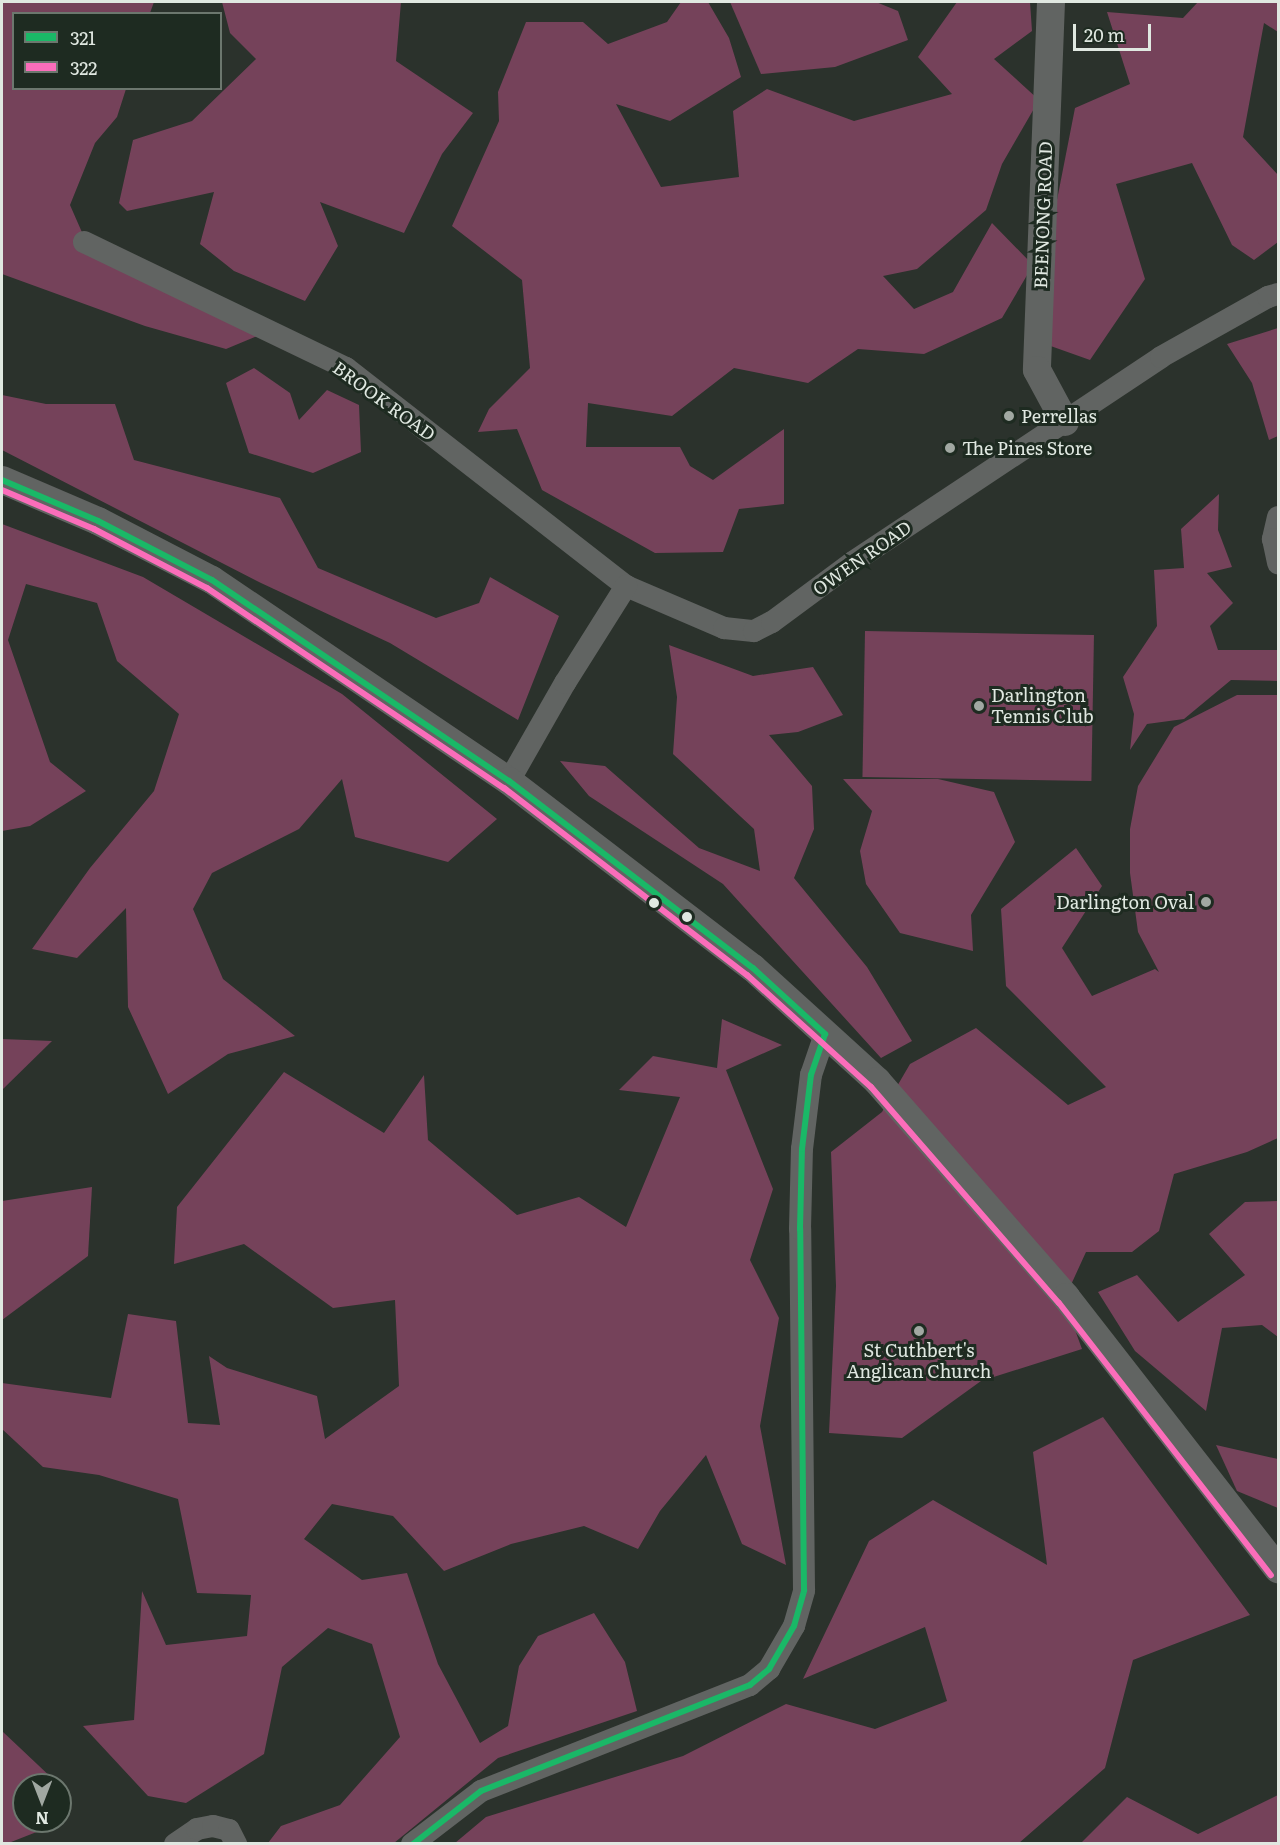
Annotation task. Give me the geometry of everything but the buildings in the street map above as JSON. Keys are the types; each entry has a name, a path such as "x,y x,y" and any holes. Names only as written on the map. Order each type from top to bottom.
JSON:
{"street":[{"name":"BEENONG ROAD","path":"1051,2 1037,370 1065,422"},
{"name":"BROOK ROAD","path":"84,242 346,368 626,586"},
{"name":"OWEN ROAD","path":"626,586 724,628 754,631 772,622 853,562 1161,357 1268,297 1278,294"},
{"path":"2,480 98,521 212,580 509,781 753,968 877,1081 1066,1297 1278,1569"},
{"path":"1278,517 1273,539 1278,563"},
{"path":"509,781 565,683 626,586"},
{"path":"412,1844 481,1791 750,1685 769,1669 794,1626 804,1590 800,1229 802,1149 811,1075 825,1034"},
{"path":"175,1844 198,1829 213,1826 229,1830 236,1844"}],"shaded area":[{"path":"2,2 154,2 150,12 12,12 12,90 126,90 117,117 95,143 70,205 88,246 267,332 226,349 145,326 2,274"},
{"path":"222,2 401,2 396,61 473,113 442,154 404,233 320,202 338,246 305,301 234,271 200,244 214,192 127,211 119,203 133,140 192,121 256,59 230,33"},
{"path":"681,2 708,2 729,38 741,77 670,121 616,104 661,187 739,177 733,111 767,89 854,121 952,94 918,57 957,2 1030,2 1032,31 994,59 1039,100 1002,164 986,210 917,269 883,276 914,309 953,292 992,223 1033,265 1002,318 924,354 858,349 808,383 734,368 672,416 588,403 586,447 680,447 690,466 713,480 784,429 784,504 739,509 723,552 655,553 542,490 517,429 478,432 489,409 530,368 522,280 452,226 499,121 498,92 526,22 583,22 608,44 667,22"},
{"path":"730,2 876,2 898,11 908,40 835,67 761,74"},
{"path":"1198,2 1278,2 1278,32 1264,23 1243,137 1278,175 1278,242 1254,260 1232,245 1192,163 1116,184 1145,279 1090,360 1045,344 1056,205 1075,108 1130,84 1107,12 1183,18"},
{"path":"1278,328 1278,436 1269,440 1252,383 1227,344"},
{"path":"254,368 290,393 299,420 327,390 359,405 361,452 313,473 249,453 226,383"},
{"path":"2,395 46,404 115,404 134,460 280,498 318,568 436,618 479,603 490,577 559,616 518,720 390,643 261,583 2,450"},
{"path":"1219,494 1218,530 1232,567 1207,573 1233,603 1210,626 1218,650 1278,650 1278,681 1231,680 1184,719 1147,724 1130,750 1134,714 1123,677 1157,626 1154,570 1184,568 1181,529"},
{"path":"2,524 143,577 342,694 497,819 448,862 355,837 342,779 299,829 212,873 193,909 223,979 295,1036 228,1054 168,1094 128,1007 126,908 77,958 32,949 90,868 154,791 179,714 117,661 97,603 26,584 8,640 50,762 86,791 30,826 2,831"},
{"name":"Darlington Tennis Club","path":"865,631 1094,635 1091,781 862,777"},
{"path":"669,645 753,676 813,667 843,715 798,732 769,735 812,786 814,829 794,878 867,967 912,1041 881,1058 723,884 589,796 560,761 605,766 699,848 760,871 754,829 673,754 677,697"},
{"path":"1237,695 1278,695 1278,1138 1247,1152 1174,1174 1159,1231 1132,1252 1086,1252 1064,1300 1082,1349 981,1381 902,1438 829,1433 836,1286 831,1152 882,1112 910,1064 976,1028 1068,1105 1106,1087 1006,986 1001,909 1076,848 1102,886 1062,948 1092,996 1155,969 1159,972 1138,932 1130,873 1130,829 1138,786 1174,727"},
{"path":"843,779 938,779 994,792 1015,842 971,915 973,951 900,933 866,884 860,851 872,811"},
{"path":"722,1019 782,1045 726,1070 773,1189 750,1260 779,1318 760,1426 786,1565 742,1544 706,1455 660,1511 638,1549 584,1526 511,1544 444,1571 393,1516 332,1504 304,1539 362,1580 407,1573 438,1664 480,1743 508,1726 519,1666 538,1636 594,1613 625,1662 637,1711 498,1758 394,1843 268,1843 281,1826 340,1805 400,1737 372,1644 328,1628 282,1667 264,1754 186,1803 148,1796 83,1726 134,1720 142,1591 166,1645 247,1636 251,1595 197,1593 178,1499 99,1475 43,1467 2,1429 2,1383 111,1398 128,1314 176,1321 188,1423 220,1425 209,1356 227,1368 317,1396 325,1439 399,1386 395,1300 333,1308 244,1244 174,1264 177,1207 284,1072 384,1133 424,1075 428,1140 517,1215 579,1197 626,1227 680,1097 619,1090 653,1056 717,1068"},
{"path":"2,1039 52,1041 2,1090"},
{"path":"92,1187 88,1256 2,1320 2,1201"},
{"path":"1278,1201 1278,1337 1262,1325 1222,1328 1206,1411 1135,1351 1098,1292 1137,1275 1178,1322 1245,1275 1209,1234 1245,1202"},
{"path":"1103,1417 1250,1615 1133,1660 1105,1768 1019,1843 455,1843 486,1817 683,1756 786,1704 875,1729 947,1701 925,1627 803,1679 869,1541 933,1500 1047,1565 1033,1452"},
{"path":"1216,1445 1278,1459 1278,1508 1237,1491"},
{"path":"2,1731 47,1773 12,1773 12,1833 34,1833 6,1844 2,1843"},
{"path":"1278,1795 1278,1843 1081,1843 1127,1797 1198,1834"}],"transit line":[{"name":"321","path":"2,480 98,521 212,580 509,781 753,968 825,1034"},
{"name":"322","path":"2,490 94,529 207,588 504,788 747,975 871,1087 1059,1303 1271,1575"},
{"name":"321","path":"413,1844 481,1791 750,1685 769,1669 794,1626 804,1590 800,1229 802,1149 811,1075 825,1034"}],"place":[{"name":"Perrellas","path":"1009,416"},
{"name":"The Pines Store","path":"950,448"},
{"name":"Darlington Tennis Club","path":"979,706"},
{"name":"Darlington Oval","path":"1206,902"},
{"name":"St Cuthbert's Anglican Church","path":"919,1331"}]}
